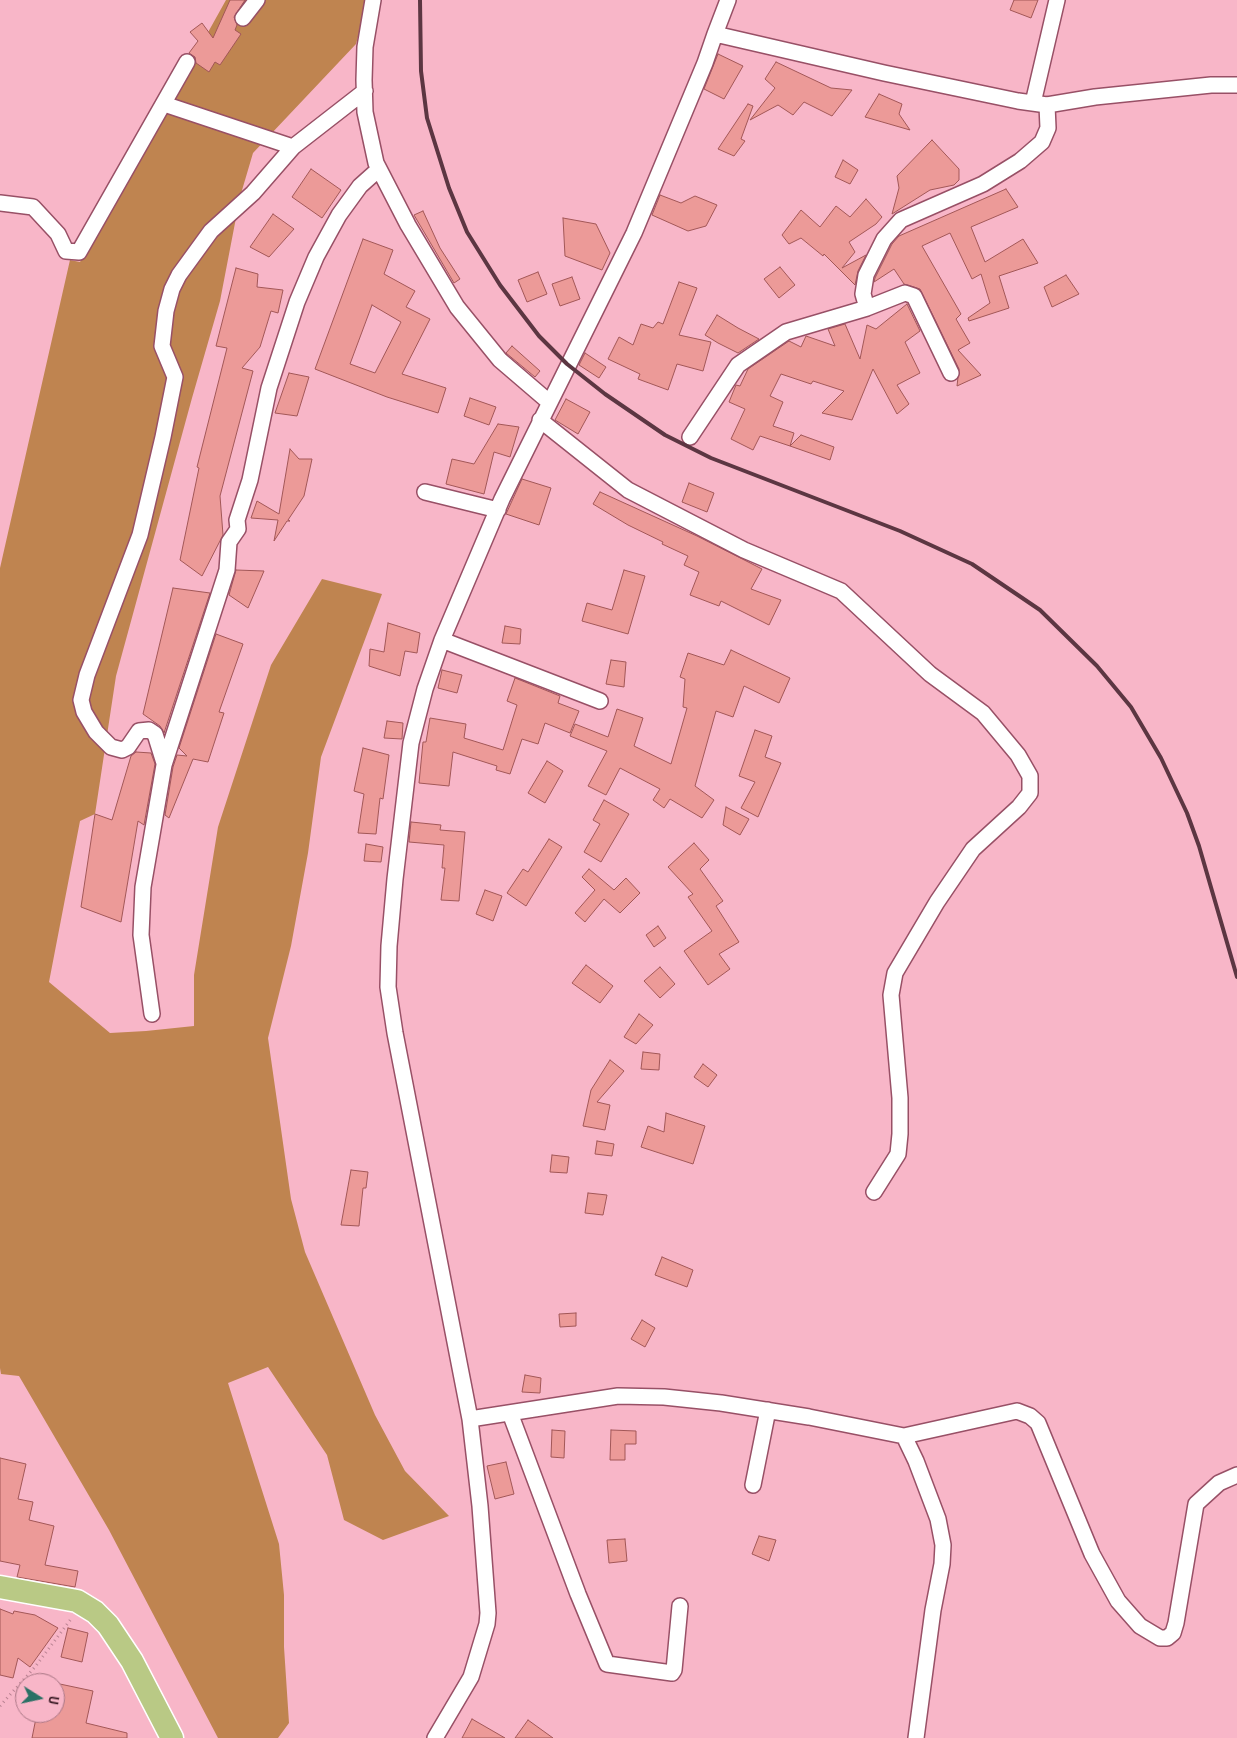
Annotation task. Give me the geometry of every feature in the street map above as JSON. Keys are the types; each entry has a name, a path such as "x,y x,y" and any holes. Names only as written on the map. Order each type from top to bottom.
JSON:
{"main road":[{"path":"0,1587 77,1601 108,1625 132,1660 172,1738"}],"street":[{"path":"243,18 257,0"},
{"path":"373,0 365,47 364,91 365,112 379,169 408,225 457,307 500,360 549,402"},
{"path":"435,1738 471,1677 487,1624 480,1506 470,1419 395,1033 388,987 390,927 411,743 430,671 442,640 498,510 540,420 634,233 705,63 728,0"},
{"path":"867,308 863,294 866,276 878,250 891,229 909,215 984,184 1020,161 1042,142 1046,135 1040,104 1057,0"},
{"path":"715,34 884,73 1040,104 1211,85 1237,85"},
{"path":"0,203 33,207 58,234 66,251 79,252 187,62"},
{"path":"164,765 155,734 149,730 139,731 128,747 122,750 111,747 96,732 84,712 81,700 140,535 163,438 175,377 162,346 166,311 172,288 189,260 211,231 253,193 293,147 364,91"},
{"path":"164,104 293,147"},
{"path":"152,1014 141,935 145,879 164,765 227,570 229,542 238,529 237,520 250,480 269,388 297,302 316,257 339,215 360,186 379,169"},
{"path":"690,437 738,365 786,332 867,308 904,293 914,296 951,373"},
{"path":"540,420 628,490 744,550 841,591 930,674 983,713 1018,755 1030,776 1030,793 1019,807 973,850 937,902 895,973 891,995 900,1098 900,1134 898,1154 874,1192"},
{"path":"426,492 498,510"},
{"path":"442,640 600,701"},
{"path":"470,1419 618,1396 664,1396 768,1410 904,1436 1017,1411 1034,1419 1041,1428 1092,1554 1118,1601 1140,1626 1160,1638 1167,1638 1173,1633 1176,1623 1196,1504 1219,1483 1237,1475"},
{"path":"753,1485 768,1410"},
{"path":"510,1413 607,1664 672,1673 674,1670 680,1606"},
{"path":"904,1436 916,1461 938,1519 943,1545 942,1564 933,1610 916,1738"}],"path":[{"path":"0,1706 35,1667 82,1604"}],"shaded area":[{"path":"226,0 368,0 356,44 253,153 240,197 220,301 116,676 95,814 80,821 49,982 110,1033 194,1026 194,975 218,827 271,665 322,579 382,594 321,757 308,853 291,946 268,1038 291,1199 305,1252 375,1415 405,1471 449,1516 383,1540 344,1520 327,1455 268,1367 228,1383 279,1544 284,1595 284,1647 289,1723 278,1738 218,1738 109,1530 19,1376 1,1374 0,1368 0,568 70,260 80,262"}],"building":[{"path":"230,0 245,0 234,17 237,25 235,30 241,34 220,65 215,62 209,72 196,63 195,57 189,53 198,41 190,32 202,23 213,38"},
{"path":"1014,0 1038,0 1031,18 1010,10"},
{"path":"718,54 743,66 724,99 704,89"},
{"path":"776,62 831,88 852,90 832,116 804,102 793,115 778,105 750,120 775,88 765,79"},
{"path":"879,94 902,104 899,114 910,130 865,117"},
{"path":"748,104 753,106 741,139 745,141 734,156 718,149"},
{"path":"932,140 959,169 959,180 954,185 930,190 892,214 899,188 897,176"},
{"path":"843,160 858,170 850,184 835,177"},
{"path":"311,169 341,190 322,218 292,197"},
{"path":"1006,189 1018,207 971,227 985,262 1023,239 1038,263 999,276 1009,308 969,321 968,318 990,303 981,274 972,279 950,233 922,246 961,314 956,319 970,343 958,350 981,375 957,386 959,369 920,289 904,284 894,269 874,282 892,244 899,236"},
{"path":"660,195 681,203 695,196 717,205 706,226 688,231 652,215"},
{"path":"866,199 882,217 876,224 849,242 855,252 842,268 866,255 858,271 855,285 824,254 823,256 801,238 789,244 782,235 801,210 820,227 836,206 850,217"},
{"path":"423,211 440,248 460,279 454,283 414,215"},
{"path":"273,214 294,229 269,257 250,247"},
{"path":"563,218 596,224 610,253 602,270 565,256"},
{"path":"363,239 393,250 384,274 415,291 406,307 430,319 402,374 446,388 438,413 387,397 315,369","holes":["372,305 401,322 375,373 350,364"]},
{"path":"780,267 795,285 779,298 764,279"},
{"path":"236,268 258,274 257,287 283,290 278,313 271,311 260,347 242,368 253,371 220,496 223,535 202,576 180,560 199,468 197,467 227,348 216,346"},
{"path":"538,272 547,294 527,302 518,280"},
{"path":"1066,275 1079,294 1052,307 1044,287"},
{"path":"572,277 580,299 560,306 552,284"},
{"path":"679,282 697,288 679,335 711,342 703,371 677,364 668,390 638,379 640,374 608,359 619,337 633,345 641,324 653,328 658,322 663,324"},
{"path":"907,304 920,331 905,342 920,373 897,385 909,404 897,414 873,369 852,420 822,413 844,391 813,381 811,384 781,374 770,396 783,402 773,426 794,433 790,446 760,436 753,450 731,439 745,409 729,402 736,385 740,386 748,369 789,341 801,347 806,336 835,346 828,329 845,324 860,359 867,325 876,329"},
{"path":"717,315 759,339 738,353 718,343 705,335"},
{"path":"512,346 540,371 535,377 506,353"},
{"path":"585,353 606,367 599,378 579,365"},
{"path":"289,373 309,377 297,416 275,413"},
{"path":"470,398 496,407 489,425 464,416"},
{"path":"566,399 590,412 578,434 555,420"},
{"path":"498,424 519,427 510,457 494,452 484,494 446,484 452,459 474,464"},
{"path":"801,435 834,447 830,460 790,446"},
{"path":"290,449 299,459 312,459 304,496 288,520 290,521 287,521 274,541 278,520 251,518 257,501 279,514"},
{"path":"522,479 551,488 539,525 506,514"},
{"path":"689,483 714,493 707,512 682,502"},
{"path":"600,492 697,536 762,569 751,589 781,600 769,625 721,601 719,606 690,595 699,572 684,565 688,556 662,544 663,542 628,525 593,504"},
{"path":"236,570 264,571 248,608 229,595"},
{"path":"624,570 645,576 628,634 582,621 587,603 612,610"},
{"path":"173,588 210,593 164,733 160,726 143,714"},
{"path":"388,623 420,633 417,653 405,651 400,676 369,666 370,649 384,652"},
{"path":"505,626 521,629 520,644 502,643"},
{"path":"216,634 243,644 219,712 224,713 208,762 193,759 169,818 165,815 173,767 177,755 187,756 179,748"},
{"path":"731,650 790,678 779,703 744,686 733,717 716,711 695,786 714,800 702,818 670,799 664,808 653,800 660,789 620,768 606,795 588,786 607,751 570,736 575,724 608,737 617,709 643,718 634,746 671,764 687,708 683,707 685,679 680,677 688,653 724,665"},
{"path":"611,660 626,662 624,687 606,684"},
{"path":"442,670 462,675 457,693 438,688"},
{"path":"515,678 560,696 558,703 579,711 570,733 545,723 538,744 522,739 510,774 496,770 497,766 453,752 449,786 419,783 423,742 426,742 430,718 466,724 464,738 503,750 517,705 507,701"},
{"path":"387,721 403,723 402,739 384,738"},
{"path":"755,730 772,736 765,757 781,763 758,817 741,808 755,782 739,776"},
{"path":"363,748 389,755 383,799 380,798 376,834 358,833 364,794 354,791"},
{"path":"136,752 151,753 155,764 144,825 138,821 121,922 81,907 95,814 112,820 131,756"},
{"path":"547,761 563,771 545,803 528,793"},
{"path":"604,800 629,814 601,862 584,852 600,824 593,820"},
{"path":"726,807 749,819 740,835 723,825"},
{"path":"411,822 441,825 440,830 465,832 459,901 441,900 445,868 442,868 444,845 409,842"},
{"path":"549,839 562,847 526,906 507,893 523,869 528,872"},
{"path":"694,843 709,860 700,869 723,901 716,906 739,942 719,954 730,969 708,985 684,951 712,931 688,897 693,894 668,867"},
{"path":"366,844 383,847 381,862 364,861"},
{"path":"589,869 614,890 626,878 640,893 620,913 604,899 585,922 575,913 595,890 582,877"},
{"path":"485,890 502,896 493,921 476,914"},
{"path":"658,926 666,938 654,947 646,935"},
{"path":"586,965 613,986 600,1003 572,983"},
{"path":"660,967 675,984 660,998 644,981"},
{"path":"639,1014 653,1025 636,1044 624,1037"},
{"path":"643,1052 660,1054 659,1070 641,1069"},
{"path":"610,1060 624,1071 597,1102 610,1105 605,1130 583,1126 591,1090"},
{"path":"703,1064 717,1075 708,1087 694,1077"},
{"path":"666,1113 705,1126 693,1164 641,1147 648,1126 664,1132"},
{"path":"597,1141 614,1144 612,1156 595,1154"},
{"path":"552,1155 569,1157 567,1173 550,1172"},
{"path":"351,1170 368,1172 366,1188 363,1188 359,1226 341,1225"},
{"path":"588,1193 607,1195 603,1215 585,1213"},
{"path":"662,1257 693,1270 687,1287 655,1275"},
{"path":"576,1313 576,1326 560,1327 559,1314"},
{"path":"642,1320 655,1328 645,1347 631,1339"},
{"path":"525,1375 541,1378 540,1393 522,1392"},
{"path":"552,1430 565,1431 564,1458 551,1457"},
{"path":"611,1430 636,1431 636,1444 625,1444 625,1460 610,1460"},
{"path":"0,1458 26,1464 18,1499 33,1502 29,1520 54,1526 45,1565 78,1571 75,1587 17,1577 20,1565 0,1561"},
{"path":"506,1462 514,1494 495,1499 487,1466"},
{"path":"759,1536 776,1540 769,1561 752,1554"},
{"path":"625,1539 627,1561 609,1563 607,1540"},
{"path":"0,1609 13,1614 14,1611 35,1615 58,1628 30,1667 18,1658 13,1678 0,1675"},
{"path":"68,1628 88,1633 82,1662 61,1657"},
{"path":"65,1685 93,1691 86,1723 127,1733 127,1738 32,1738 35,1723 65,1723"},
{"path":"472,1719 505,1738 462,1738"},
{"path":"528,1720 553,1738 515,1738"}],"railway":[{"path":"420,0 421,71 427,118 449,188 467,232 500,285 539,336 567,364 605,394 665,435 711,458 900,531 972,564 1040,610 1097,666 1131,707 1161,758 1187,813 1199,846 1237,977"}]}
